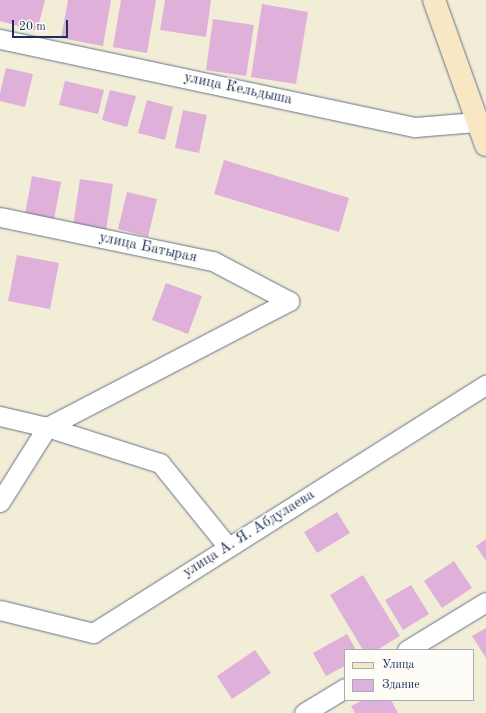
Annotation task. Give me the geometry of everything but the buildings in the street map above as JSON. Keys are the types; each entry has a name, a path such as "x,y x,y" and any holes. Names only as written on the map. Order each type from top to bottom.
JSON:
{"main road":[{"path":"434,0 476,122 486,145"}],"street":[{"name":"улица Кельдыша","path":"0,39 415,127 476,122"},
{"name":"улица Батырая","path":"0,217 213,261 289,301 47,427"},
{"name":"улица А. Я. Абдулаева","path":"0,610 93,633 486,385"},
{"path":"0,416 47,427 160,462 228,547"},
{"path":"0,502 47,427"},
{"path":"409,649 486,602"},
{"path":"304,713 344,689"}]}
